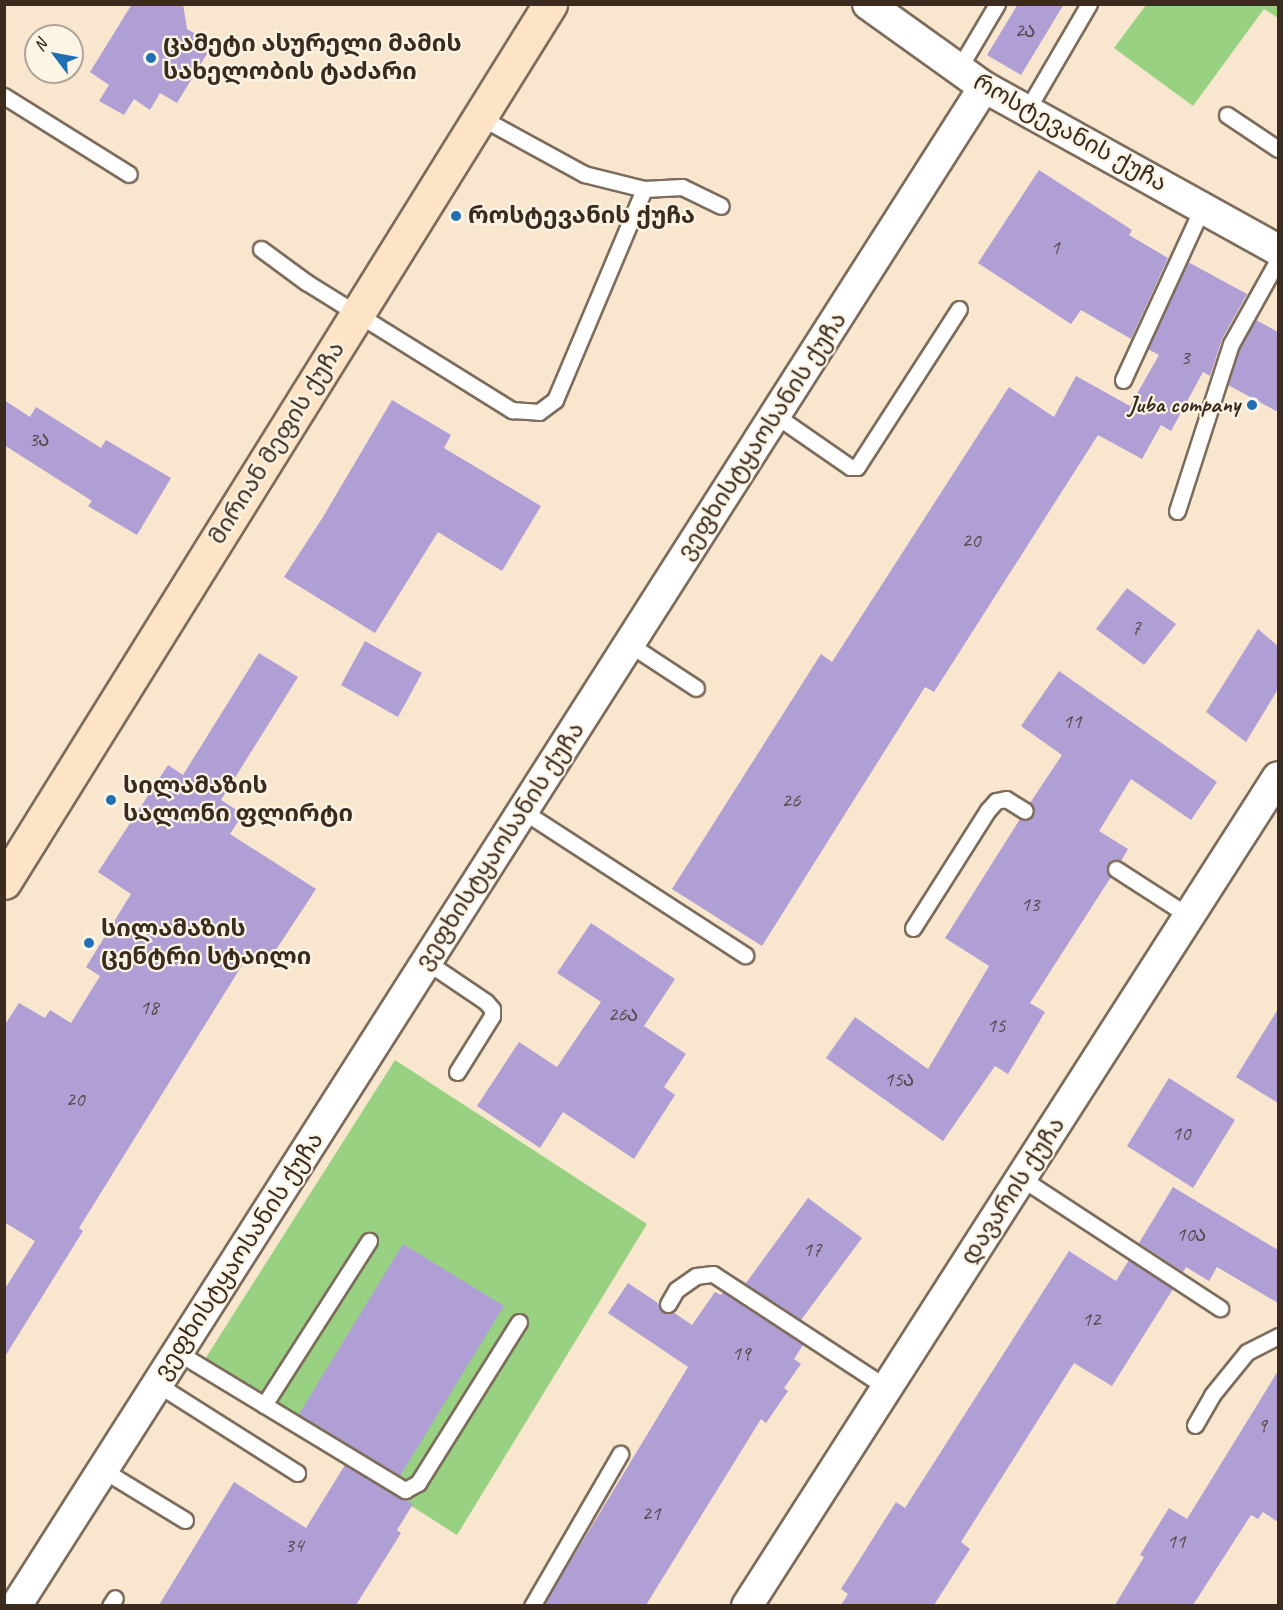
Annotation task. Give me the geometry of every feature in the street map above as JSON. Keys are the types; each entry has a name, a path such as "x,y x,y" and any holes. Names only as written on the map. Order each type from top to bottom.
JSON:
{"main road":[{"name":"მირიან მეფის ქუჩა","path":"4,882 550,4"}],"street":[{"name":"როსტევანის ქუჩა","path":"868,4 984,87 1278,250"},
{"name":"ვეფხისტყაოსანის ქუჩა","path":"17,1605 984,87"},
{"name":"დავარის ქუჩა","path":"747,1605 1278,777"}],"lane":[{"path":"958,70 997,4"},
{"path":"1027,110 1089,4"},
{"path":"4,96 129,174"},
{"path":"1227,115 1278,149"},
{"path":"480,117 584,174 644,189 682,187 721,206"},
{"path":"261,249 306,282 512,411 539,412 555,400 644,189"},
{"path":"1123,380 1202,207"},
{"path":"1177,511 1231,344 1278,260"},
{"path":"776,415 850,467 857,467 959,309"},
{"path":"629,645 696,688"},
{"path":"913,928 996,801 1006,799 1025,811"},
{"path":"523,811 745,955"},
{"path":"1116,869 1189,916"},
{"path":"426,962 486,1002 492,1009 492,1016 457,1072"},
{"path":"1021,1178 1220,1308"},
{"path":"264,1405 369,1240"},
{"path":"668,1304 676,1290 696,1276 713,1274 887,1388"},
{"path":"177,1352 405,1490 418,1483 519,1322"},
{"path":"1195,1425 1212,1395 1247,1352 1278,1336"},
{"path":"157,1384 297,1473"},
{"path":"532,1605 620,1454"},
{"path":"103,1470 185,1520"}],"green space":[{"path":"1146,5 1278,5 1278,18 1264,9 1193,106 1114,48"},
{"path":"395,1060 647,1224 457,1535 198,1370"}],"building":[{"name":"ცამეტი ასურელი მამის სახელობის ტაძარი","path":"132,4 183,4 187,29 213,44 177,103 160,93 150,110 134,99 124,115 99,101 109,85 90,72"},
{"path":"1018,4 1064,4 1021,75 987,55"},
{"path":"1039,170 1132,230 1129,235 1168,258 1131,339 1081,310 1071,324 978,263"},
{"path":"1188,262 1247,294 1222,339 1210,376 1203,372 1171,431 1161,425 1142,459 1098,435 934,692 925,687 762,946 672,889 821,654 832,662 1009,387 1054,417 1076,376 1130,406 1159,355 1148,349"},
{"path":"1256,320 1278,332 1278,412 1228,385 1240,348"},
{"path":"4,400 30,417 36,407 101,448 106,440 171,478 137,535 88,506 92,501 4,445"},
{"path":"392,400 451,435 444,448 541,506 502,571 438,532 375,633 284,577 323,517"},
{"path":"1127,588 1176,624 1144,665 1096,629"},
{"path":"1258,629 1278,646 1278,689 1246,742 1206,712"},
{"path":"365,641 422,673 398,717 341,685"},
{"path":"259,653 298,677 221,800 243,814 230,834 316,889 266,965 249,954 79,1228 83,1231 4,1358 4,1290 35,1241 4,1222 4,1026 19,1003 45,1018 50,1010 71,1023 100,976 86,967 131,894 98,872 168,765 183,775"},
{"path":"1059,671 1217,782 1191,820 1131,779 1099,831 1128,849 1121,861 1112,860 1108,864 1107,873 1111,877 1030,1003 1045,1012 1008,1074 995,1066 943,1141 826,1058 855,1017 928,1069 989,966 945,938 1020,819 1025,821 1033,817 1035,811 1030,803 1062,755 1021,726"},
{"path":"591,923 675,979 644,1026 686,1054 664,1087 675,1095 634,1159 563,1112 540,1148 477,1106 519,1042 557,1067 601,1002 557,973"},
{"path":"1278,1009 1278,1103 1236,1077"},
{"path":"1169,1078 1235,1120 1193,1188 1127,1146"},
{"path":"1173,1187 1278,1250 1278,1303 1217,1267 1209,1281 1186,1267 1183,1272 1139,1243"},
{"path":"808,1198 862,1238 801,1320 734,1276 746,1283"},
{"path":"403,1244 504,1306 400,1476 299,1414"},
{"path":"1069,1251 1116,1281 1129,1260 1173,1289 1112,1386 1074,1363 961,1542 970,1549 934,1605 841,1605 848,1594 841,1589 896,1502 905,1508"},
{"path":"628,1283 658,1303 663,1312 673,1312 692,1325 715,1292 721,1295 723,1292 803,1345 794,1359 801,1364 784,1388 788,1391 766,1423 761,1419 646,1605 544,1605 688,1367 608,1313"},
{"path":"1278,1371 1278,1522 1263,1512 1258,1519 1251,1515 1193,1605 1115,1605 1144,1557 1140,1555 1169,1508 1187,1519"},
{"path":"345,1465 413,1504 397,1530 401,1533 356,1605 159,1605 234,1482 306,1528"}],"place":[{"name":"ცამეტი ასურელი მამის სახელობის ტაძარი","path":"151,58"},
{"name":"როსტევანის ქუჩა","path":"456,216"},
{"name":"Juba company","path":"1252,405"},
{"name":"სილამაზის სალონი ფლირტი","path":"111,800"},
{"name":"სილამაზის ცენტრი სტაილი","path":"89,943"}]}
